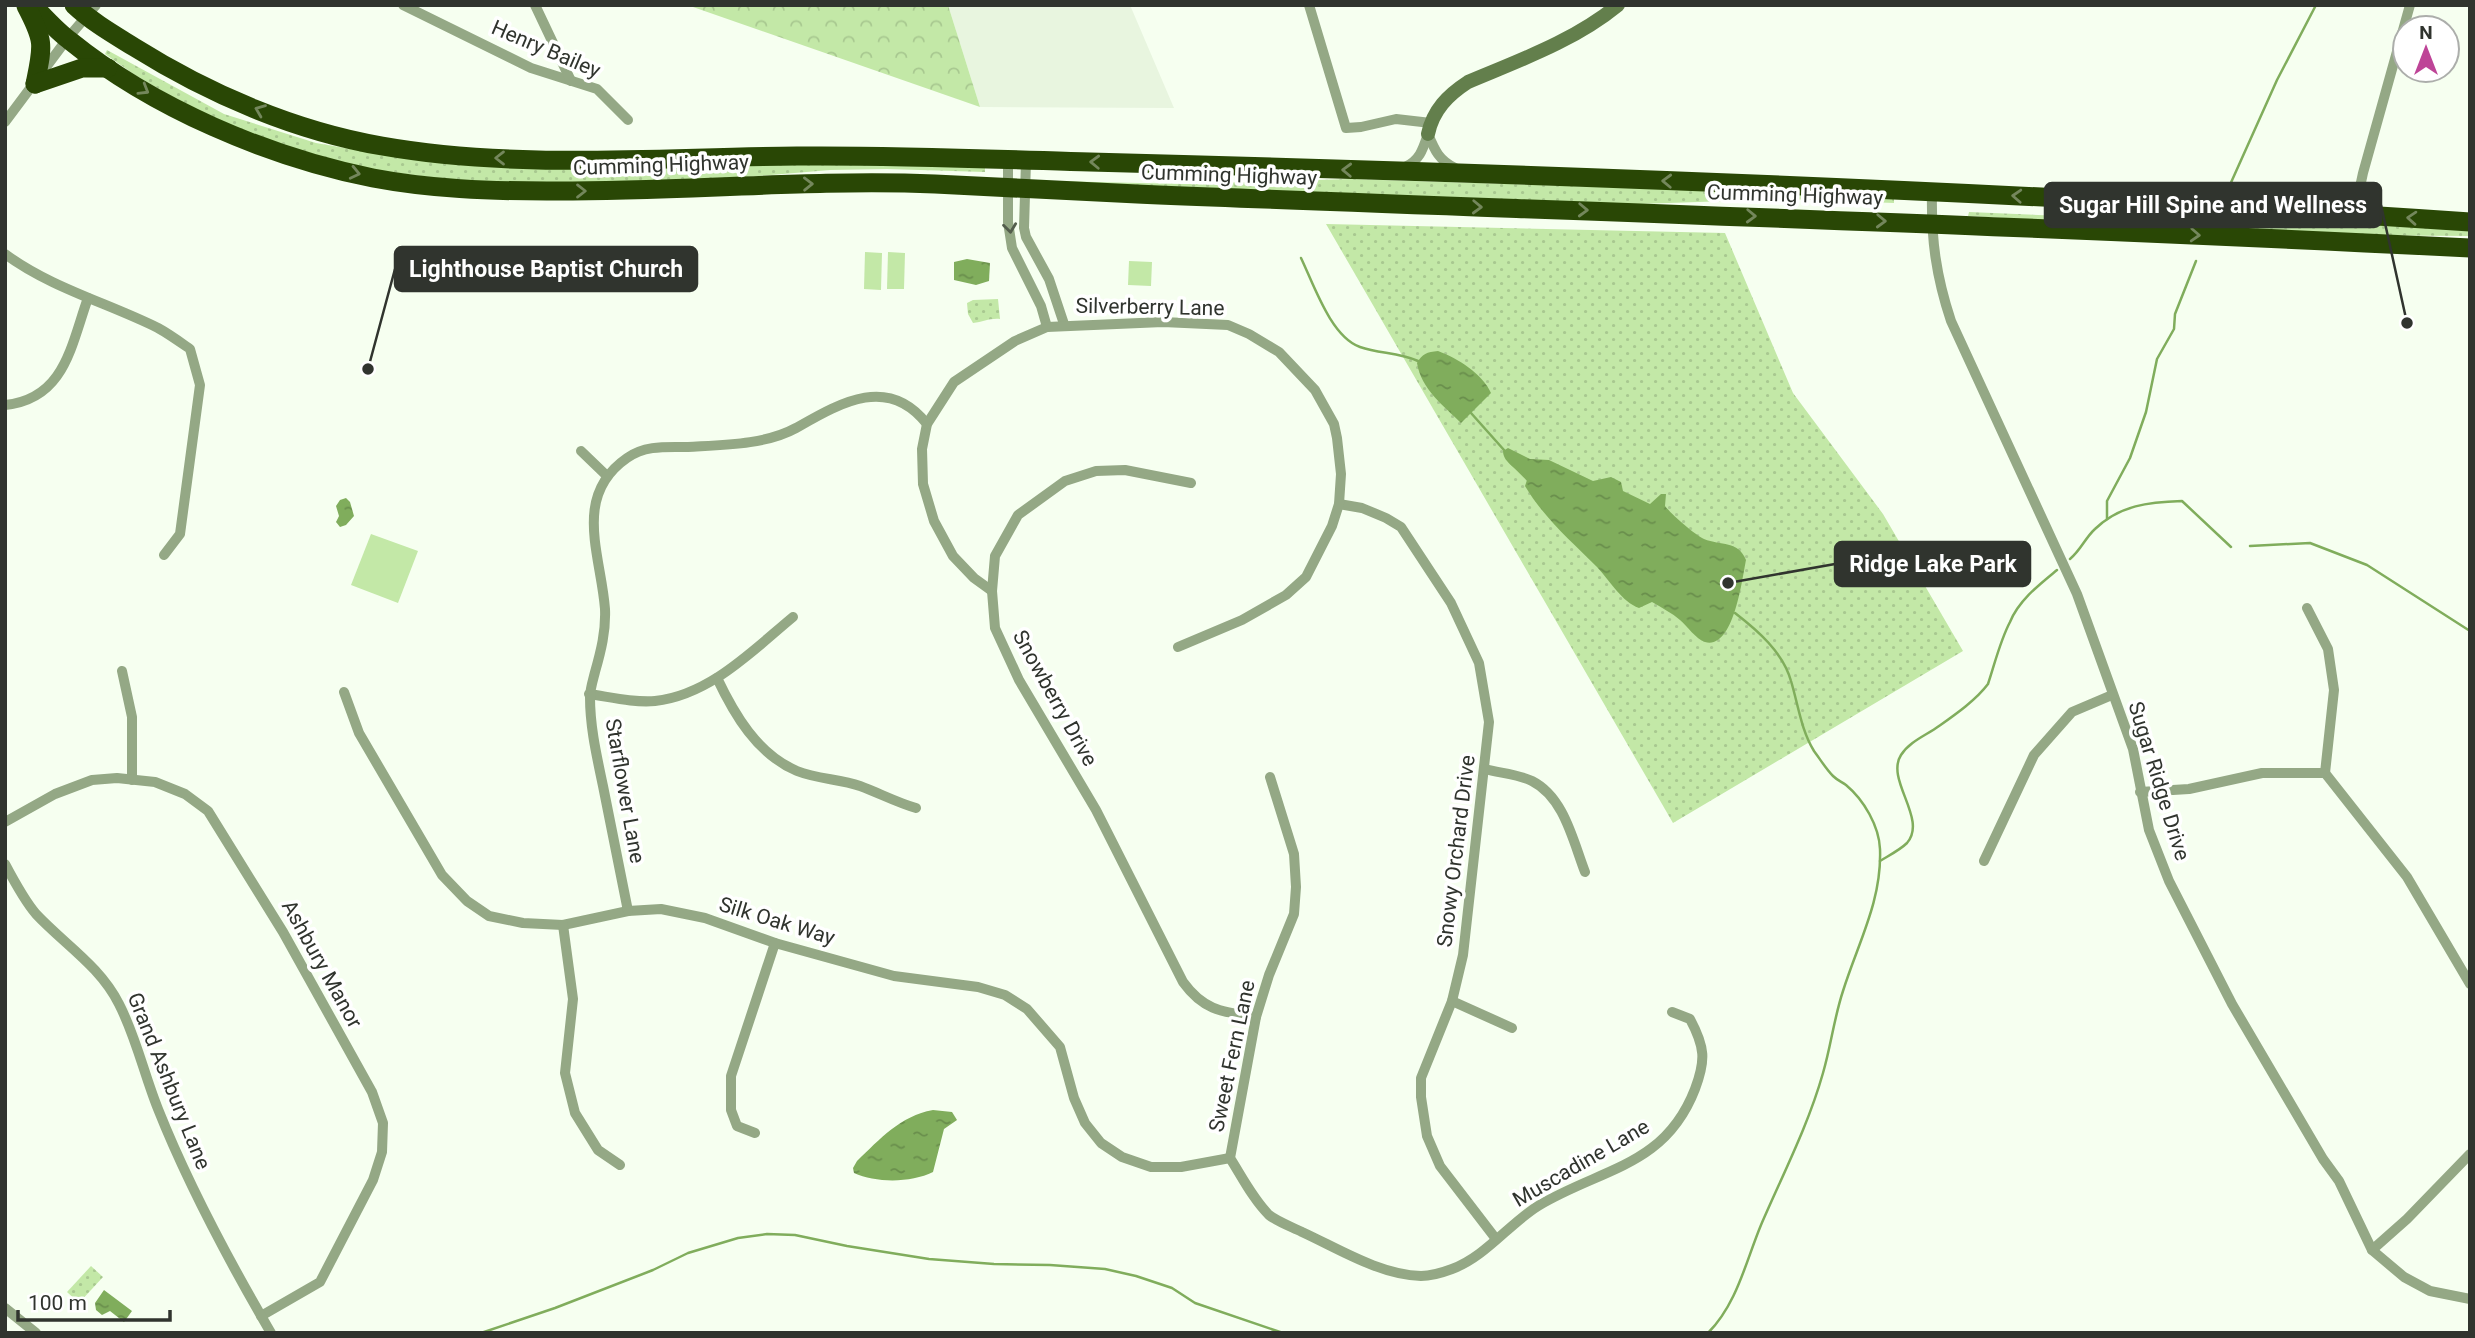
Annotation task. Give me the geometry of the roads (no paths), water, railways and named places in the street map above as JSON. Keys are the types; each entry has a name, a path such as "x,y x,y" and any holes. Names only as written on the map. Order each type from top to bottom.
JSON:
{"highway":[{"path":"25,5 41,38 41,55 35,85"},
{"name":"Cumming Highway","path":"33,5 67,38 108,68 178,110 239,137 331,168 412,184 491,191 556,191 900,183 1931,223 2470,248"},
{"name":"Cumming Highway","path":"86,9 157,62 207,88 314,131 428,153 474,158 860,156 1464,173 2280,208 2470,222"},
{"path":"35,85 82,68 108,68"}],"street":[{"name":"Henry Bailey","path":"403,5 531,68 597,89 628,120"},
{"path":"535,5 571,80"},
{"path":"1309,5 1346,128 1396,119 1429,129"},
{"path":"1395,171 1414,163 1444,102 1468,82 1545,50 1596,23 1618,5"},
{"path":"2354,215 2363,173 2410,5"},
{"path":"5,122 35,85 86,9"},
{"path":"1429,129 1436,154 1443,162 1464,173"},
{"path":"1017,160 1016,188 1008,222 1012,248 1041,306 1047,327"},
{"path":"1017,160 1016,188 1026,237 1049,279 1064,324"},
{"name":"Sugar Ridge Drive","path":"1932,192 1931,223 1935,266 1951,321 2077,594 2133,749 2149,830 2169,881 2238,1015 2323,1159 2339,1181 2372,1251"},
{"path":"1018,259 1035,251"},
{"path":"5,254 19,264 88,298 161,329 190,349 200,385 180,534 164,555"},
{"path":"5,405 35,398 49,388 60,375 88,298"},
{"name":"Silverberry Lane","path":"992,592 953,556 934,521 923,484 922,449 927,424 954,382 1015,341 1047,327 1064,324 1163,322 1228,325 1250,334 1279,352 1315,390 1334,424 1341,474 1339,504 1332,526 1306,576 1286,596 1242,620 1178,647"},
{"name":"Starflower Lane","path":"628,911 592,736 589,694 604,640 605,610 593,524 595,498 607,476 625,459 642,449 725,445 786,434 849,400 873,396 890,398 916,410 927,424"},
{"path":"582,451 607,476"},
{"name":"Snowberry Drive","path":"1191,483 1125,470 1096,471 1065,481 1018,514 995,556 992,592 995,628 1019,680 1096,810 1183,982 1195,998 1218,1011 1256,1017"},
{"name":"Snowy Orchard Drive","path":"1339,504 1362,508 1401,527 1451,603 1479,663 1489,722 1463,956 1452,1001 1421,1078 1422,1114 1427,1136 1440,1166 1496,1239"},
{"path":"2307,608 2328,649 2334,690 2325,773 2407,877 2470,984"},
{"path":"589,694 652,701 680,696 717,678 793,617"},
{"path":"122,671 132,717 132,780"},
{"path":"717,678 733,712 769,753 795,770 825,780 858,785 915,808"},
{"name":"Silk Oak Way","path":"344,692 359,733 442,875 467,901 489,916 523,923 563,925 628,911 661,909 705,918 775,943 894,976 978,987 1005,995 1027,1009 1060,1047 1074,1098 1085,1124 1101,1143 1122,1157 1151,1167 1181,1167 1230,1158"},
{"path":"1984,860 2034,755 2072,712 2112,695"},
{"path":"1485,769 1531,780 1548,792 1563,814 1585,872"},
{"path":"2140,792 2189,789 2262,774 2325,773"},
{"name":"Sweet Fern Lane","path":"1270,777 1294,855 1294,914 1269,975 1256,1017 1230,1158 1254,1198 1271,1217 1393,1272 1424,1276 1454,1268 1496,1239"},
{"name":"Ashbury Manor","path":"5,822 55,794 92,780 155,782 185,794 208,811 290,943 372,1092 383,1123 382,1152 373,1180 320,1283 261,1316"},
{"name":"Grand Ashbury Lane","path":"5,864 35,913 86,959 119,1002 183,1168 236,1273 271,1333"},
{"path":"563,925 573,999 565,1073 575,1113 598,1150 620,1165"},
{"path":"755,1133 737,1126 731,1110 730,1076 775,943"},
{"path":"1452,1001 1513,1028"},
{"name":"Muscadine Lane","path":"1496,1239 1539,1206 1652,1150 1671,1132 1686,1111 1703,1068 1702,1042 1690,1019 1672,1012"},
{"path":"2470,1154 2372,1251 2404,1277 2430,1291 2470,1299"},
{"path":"5,1308 24,1329 36,1333"}],"water":[{"path":"967,259 990,263 989,281 976,285 954,280 954,262"},
{"path":"1438,351 1469,368 1482,379 1491,393 1461,423 1434,396 1419,372 1417,363 1421,357"},
{"path":"1508,448 1530,459 1549,460 1593,481 1611,477 1621,482 1623,491 1650,504 1661,494 1666,494 1665,506 1695,533 1704,539 1738,549 1746,560 1735,611 1723,635 1715,642 1705,642 1677,617 1652,602 1639,608 1627,601 1541,508 1525,486 1527,480 1504,456 1503,451"},
{"path":"346,498 354,516 346,525 340,527 336,522 339,516 336,506 340,500"},
{"path":"933,1110 952,1112 957,1120 944,1129 933,1172 924,1176 894,1180 873,1179 854,1173 853,1168 857,1161 891,1130 910,1117"},
{"path":"104,1290 132,1311 124,1322 110,1311 102,1315 96,1310 95,1303"}],"waterway":[{"path":"2229,187 2277,80 2316,5"},
{"path":"1301,258 1324,309 1340,333 1360,347 1418,361"},
{"path":"2107,519 2107,501 2130,458 2146,412 2157,359 2174,329 2175,314 2196,261"},
{"path":"1471,413 1504,450"},
{"path":"1512,464 1528,480"},
{"path":"2070,559 2088,536 2114,515 2136,506 2182,501 2231,547"},
{"path":"2250,546 2310,543 2367,565 2470,631"},
{"path":"1880,861 1904,846 1912,833 1913,823 1898,776 1901,755 1914,742 1959,712 1983,690 1988,684 2003,637 2014,614 2030,593 2057,570"},
{"path":"1708,1333 1734,1296 1761,1225 1810,1112 1826,1063 1840,1001 1868,922 1880,868 1879,840 1869,814 1859,798 1833,776 1814,751 1800,717 1787,670 1776,651 1735,613"},
{"path":"481,1333 555,1308 653,1270 688,1253 738,1238 767,1234 795,1235 929,1259 1105,1269 1172,1288 1195,1303 1283,1333"}],"place":[{"name":"Sugar Hill Spine and Wellness","path":"2407,323"},
{"name":"Lighthouse Baptist Church","path":"368,369"},
{"name":"Ridge Lake Park","path":"1728,583"}]}
